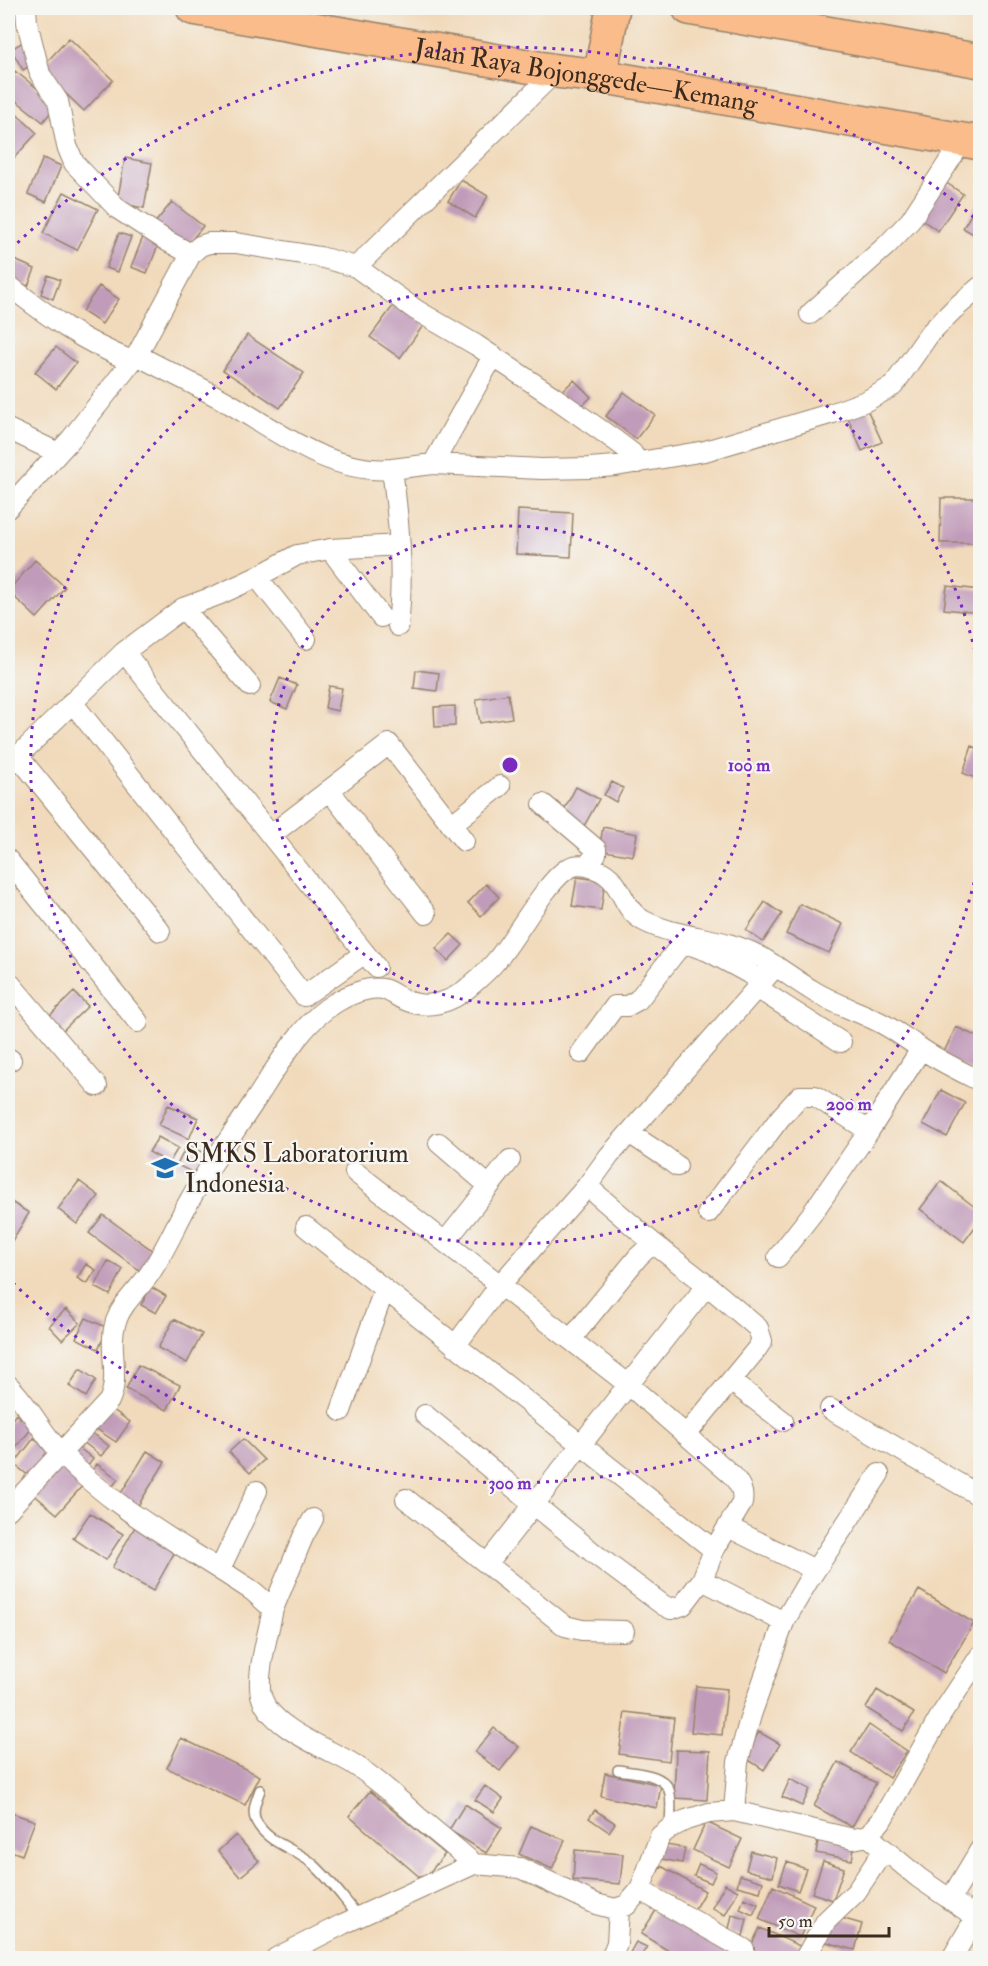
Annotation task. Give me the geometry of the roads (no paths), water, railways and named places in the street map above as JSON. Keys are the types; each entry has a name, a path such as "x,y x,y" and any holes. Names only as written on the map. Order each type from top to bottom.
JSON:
{"highway":[{"name":"Jalan Raya Bojonggede—Kemang","path":"193,8 600,76 972,142"},
{"path":"600,76 613,8"},
{"path":"689,8 981,61"}],"street":[{"path":"26,8 27,22 40,74 58,100 67,146 74,163 118,209 191,254"},
{"path":"356,267 556,70"},
{"path":"810,314 887,245 910,221 972,142"},
{"path":"8,508 58,453 135,358 191,254 200,246 209,243 236,243 320,257 356,267 416,310 493,356 616,441 632,453 638,463"},
{"path":"8,285 81,338 135,358 230,404 288,440 313,452 365,469 392,469 432,464 589,468 638,463 705,451 866,401 893,386 930,333 981,287"},
{"path":"432,464 493,356"},
{"path":"8,429 58,453"},
{"path":"330,549 389,621 402,584 400,529 392,469"},
{"path":"160,931 13,761 124,652 183,608 257,577 297,555 330,549 400,545"},
{"path":"257,577 306,639"},
{"path":"183,608 250,686"},
{"path":"72,702 304,996 370,960 124,652"},
{"path":"271,835 389,744 464,841"},
{"path":"451,825 500,786"},
{"path":"329,790 426,914"},
{"path":"543,804 596,849 596,854 587,866"},
{"path":"8,860 138,1022"},
{"path":"8,1510 111,1397 115,1385 112,1356 114,1334 117,1320 125,1304 152,1270 212,1162 279,1063 320,1013 335,1003 367,990 379,988 388,990 404,1000 432,1005 465,991 495,962 550,886 568,868 587,866 612,878 630,909 643,921 669,930 735,945 776,966 837,1005 883,1024 981,1081"},
{"path":"581,1053 615,1006 627,1006 638,1000 677,950 688,944 708,951 760,984 841,1041"},
{"path":"455,1346 500,1285 587,1186 609,1156 776,966"},
{"path":"8,984 97,1086"},
{"path":"778,1257 811,1215 921,1048"},
{"path":"708,1214 780,1118 800,1096 815,1096 868,1131"},
{"path":"629,1133 677,1167"},
{"path":"439,1143 489,1186"},
{"path":"445,1242 510,1160"},
{"path":"355,1172 629,1385 733,1476 744,1494 742,1503 714,1550 702,1580 683,1605 671,1609 652,1598 425,1415"},
{"path":"587,1186 758,1328 762,1341 686,1435"},
{"path":"306,1227 714,1550"},
{"path":"571,1339 638,1257 653,1243"},
{"path":"487,1564 706,1285"},
{"path":"341,1411 384,1290"},
{"path":"731,1381 783,1420"},
{"path":"8,1385 22,1399 60,1453 108,1495 254,1592 273,1609"},
{"path":"830,1409 981,1496"},
{"path":"734,1811 738,1762 751,1715 784,1622 815,1570 879,1474"},
{"path":"220,1569 257,1491"},
{"path":"406,1499 565,1626 573,1630 624,1631"},
{"path":"313,1519 273,1609 261,1672 261,1694 266,1707 283,1723 349,1761 386,1787 474,1864"},
{"path":"728,1527 815,1570"},
{"path":"702,1580 784,1622"},
{"path":"276,1959 359,1917 474,1864 520,1868 596,1904 619,1908 627,1905 640,1890 660,1836 686,1820 709,1813 734,1811 853,1839 868,1836 881,1821 941,1715 981,1656"},
{"path":"868,1836 950,1900 978,1918 952,1959"},
{"path":"805,1959 826,1921 856,1892 884,1850"},
{"path":"950,1900 981,1850"},
{"path":"640,1890 744,1949"},
{"path":"611,1959 619,1932 619,1908"}],"lane":[{"path":"618,1770 659,1778 666,1785 670,1793 670,1828"},
{"path":"260,1790 254,1809 254,1819 261,1829 269,1837 312,1863 359,1917"}],"place":[{"name":"SMKS Laboratorium Indonesia","path":"165,1168"}]}
